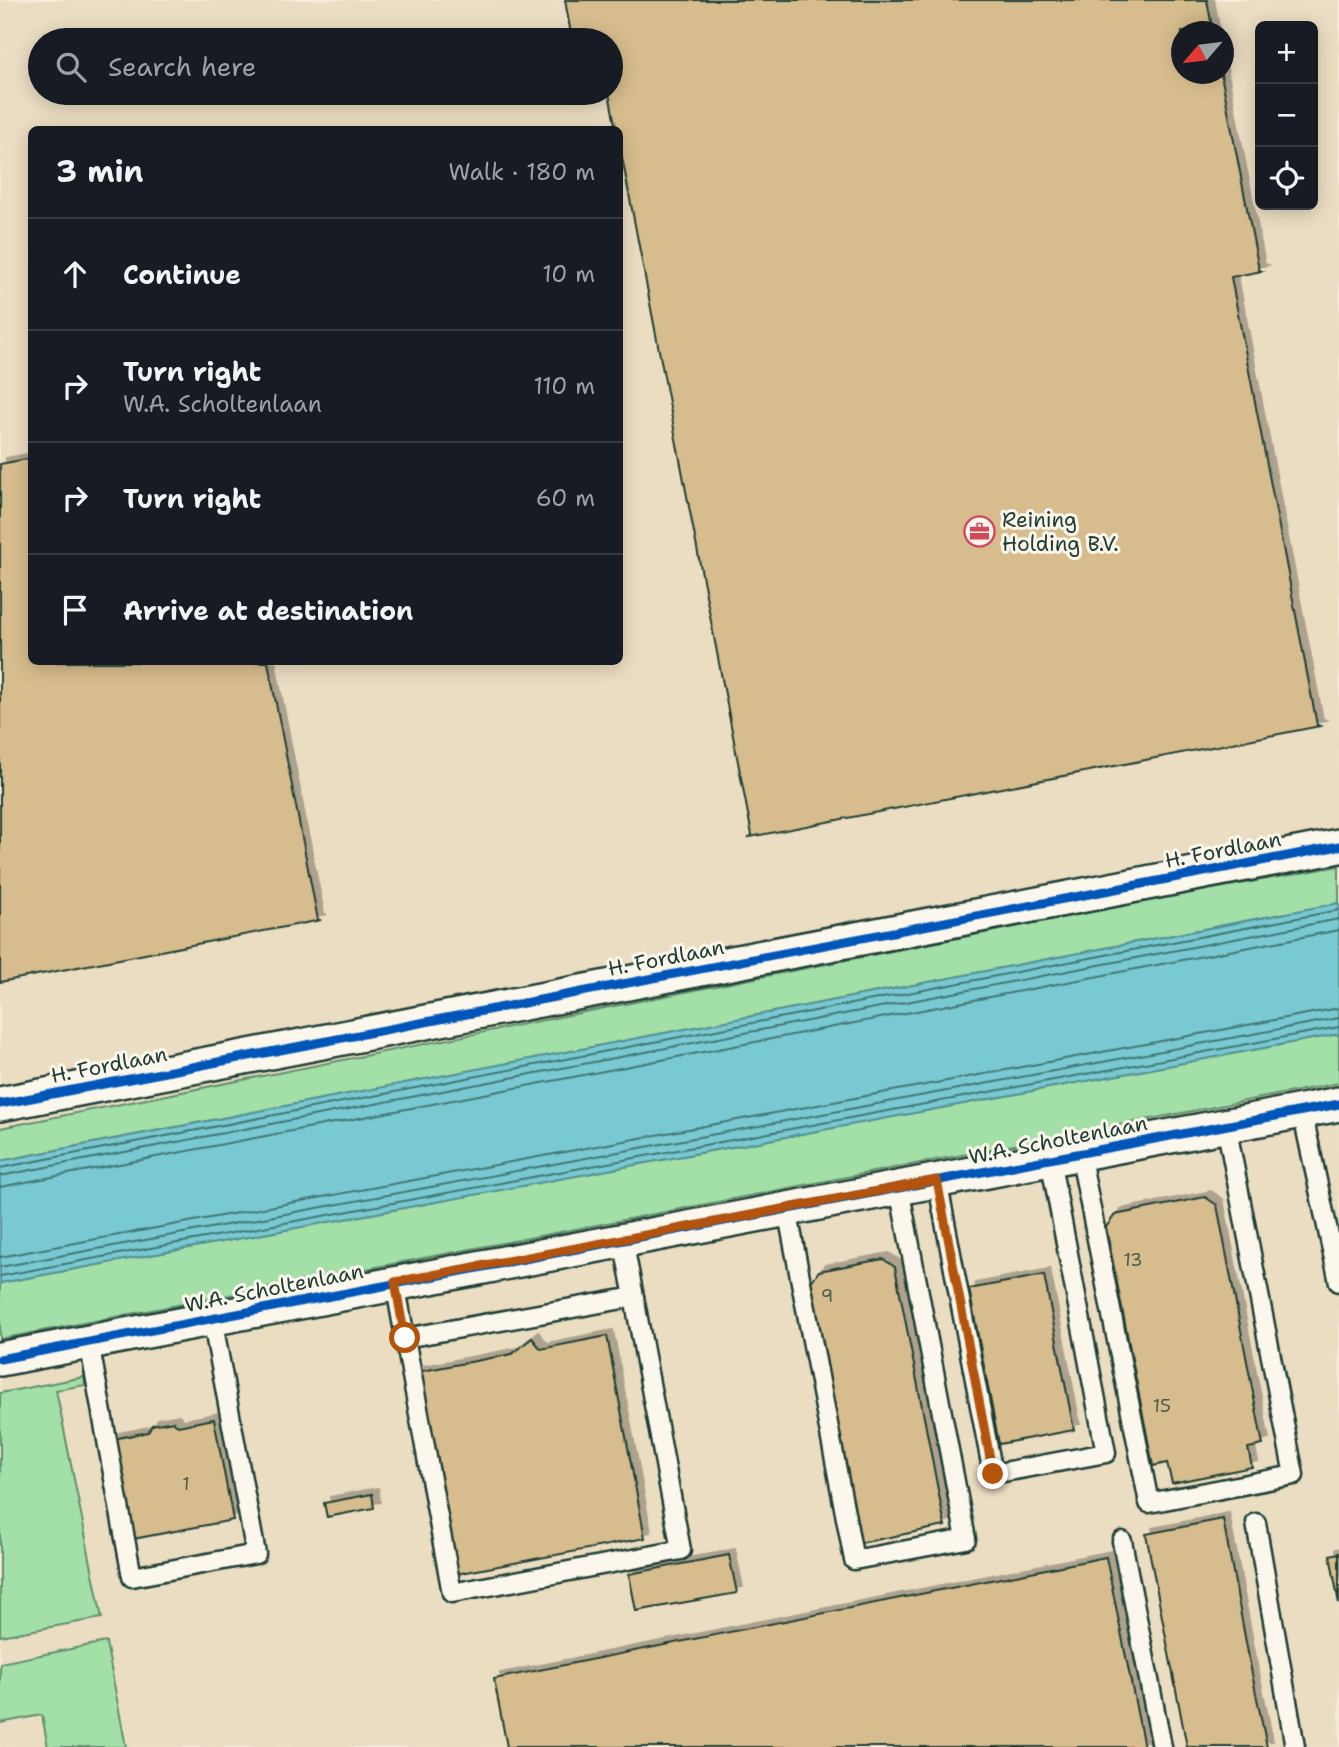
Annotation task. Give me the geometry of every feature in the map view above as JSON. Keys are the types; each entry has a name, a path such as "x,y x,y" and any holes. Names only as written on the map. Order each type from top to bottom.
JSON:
{"street":[{"name":"H. Fordlaan","path":"0,1104 1339,846"},
{"name":"W.A. Scholtenlaan","path":"0,1359 1339,1104"}],"lane":[{"path":"1302,1111 1339,1282"},
{"path":"1065,1156 1149,1503 1175,1498 1294,1475 1226,1125"},
{"path":"937,1180 993,1474 1106,1452 1065,1156"},
{"path":"787,1209 854,1560 967,1539 900,1188"},
{"path":"395,1282 452,1592 681,1550 623,1240"},
{"path":"405,1338 634,1297"},
{"path":"89,1342 132,1577 256,1554 212,1318"},
{"path":"1256,1523 1296,1747"},
{"path":"1122,1541 1162,1747"}],"shaded area":[{"path":"0,0 1339,0 1339,1747 0,1747"}],"green space":[{"path":"1339,866 1339,903 0,1161 0,1128 1114,907"},
{"path":"1339,1034 1339,1083 0,1339 0,1283"},
{"path":"84,1377 85,1385 56,1390 102,1618 0,1636 0,1393"},
{"path":"106,1642 126,1747 48,1747 42,1715 0,1723 0,1663"}],"water":[{"path":"1339,903 1339,1034 0,1283 0,1161"}],"building":[{"path":"565,0 1207,0 1211,21 1171,21 1171,84 1223,84 1259,270 1262,271 1231,277 1317,725 1320,726 750,837 752,835 623,163 623,126 615,126 611,105 623,105 623,28 570,28"},
{"path":"28,459 28,665 269,665 318,920 321,920 0,982 0,464"},
{"path":"1205,1197 1217,1205 1263,1445 1248,1448 1252,1467 1172,1483 1167,1463 1153,1466 1106,1227 1115,1215"},
{"path":"883,1259 895,1267 945,1526 860,1543 810,1283 819,1271"},
{"path":"1044,1275 1074,1430 999,1444 969,1289"},
{"path":"607,1336 645,1538 456,1574 417,1372 512,1354 532,1338 541,1349"},
{"path":"214,1419 233,1520 133,1539 113,1439 148,1432 152,1425 173,1421 178,1426"},
{"path":"372,1494 374,1508 327,1517 324,1503"},
{"path":"1223,1519 1267,1747 1187,1747 1146,1534"},
{"path":"1339,1553 1339,1604 1330,1555"},
{"path":"729,1555 737,1593 636,1611 629,1574"},
{"path":"1106,1557 1144,1747 507,1747 494,1679"}],"cycle path":[{"path":"0,1104 1339,846"},
{"path":"0,1359 1339,1104"}],"place":[{"name":"Reining Holding B.V.","path":"979,532"}],"route":[{"path":"405,1338 395,1282 937,1180 993,1474"}]}
